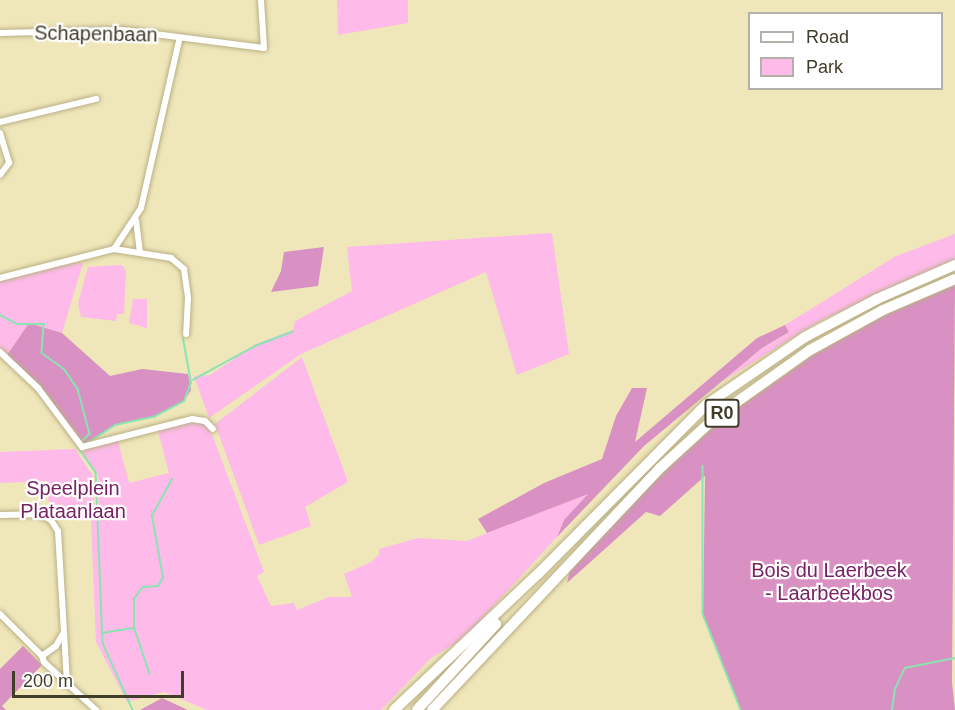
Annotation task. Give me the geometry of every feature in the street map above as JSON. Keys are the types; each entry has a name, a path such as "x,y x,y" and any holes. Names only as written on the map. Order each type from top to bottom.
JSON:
{"highway":[{"name":"R0","path":"417,710 538,574 706,405 805,337 877,298 955,265"},
{"name":"R0","path":"432,710 660,468 717,416 810,350 883,310 955,279"},
{"path":"394,710 538,574"}],"street":[{"name":"Schapenbaan","path":"0,33 123,30 264,48 261,0"},
{"path":"114,249 136,220 154,154 180,37"},
{"path":"0,122 96,99"},
{"path":"0,134 9,163 7,171 0,174"},
{"path":"136,220 140,251"},
{"path":"0,278 114,249 140,251 182,263 188,297 186,334"},
{"path":"0,352 38,388 82,447 192,419 205,421 213,429"},
{"path":"0,515 39,514 57,527 62,635 67,681"},
{"path":"0,614 42,656 44,662 96,710"},
{"path":"42,656 56,646 62,635"}],"green space":[{"path":"337,0 408,0 408,23 338,35"},
{"path":"552,233 569,354 517,375 486,272 301,354 209,418 194,376 210,375 256,344 293,330 295,321 352,291 347,247"},
{"path":"955,234 955,259 818,322 721,382 762,348 789,332 785,325 896,256"},
{"path":"324,247 318,286 271,292 281,271 284,252"},
{"path":"83,263 62,333 29,323 7,355 0,348 0,280"},
{"path":"122,265 126,271 124,314 117,314 116,321 81,317 78,303 88,267"},
{"name":"Bois du Laerbeek - Laarbeekbos","path":"955,285 952,683 955,710 741,710 703,614 705,476 660,516 646,512 567,583 570,569 664,472 721,420 813,355 885,315"},
{"path":"133,299 147,299 147,328 129,323"},
{"path":"29,323 62,333 110,376 142,369 188,374 191,390 184,401 154,417 115,425 84,445 31,377 7,355"},
{"path":"785,325 789,332 762,348 644,446 557,537 564,520 588,494 487,533 478,519 544,483 602,459 616,416 632,388 647,388 635,442 757,338"},
{"path":"302,357 348,482 305,507 311,526 259,545 215,424"},
{"name":"Speelplein Plataanlaan","path":"187,422 202,422 210,429 264,572 257,576 271,606 294,603 297,610 329,597 352,597 344,574 371,562 379,555 379,549 418,538 467,541 589,493 564,520 557,537 463,639 431,658 381,710 207,710 164,692 127,702 96,642 91,520 64,520 49,506 47,481 0,483 0,452 75,449 93,476 95,520 99,522 98,475 81,450 118,441 129,483 169,473 158,431"},
{"path":"23,646 42,665 2,706 6,710 0,710 0,669"},
{"path":"162,698 188,710 140,710"}],"waterway":[{"path":"0,315 18,324 44,324 42,353 65,370 78,389 90,434 82,442"},
{"path":"193,380 255,346 292,332"},
{"path":"89,442 115,425 154,417 184,401 191,383 183,339"},
{"path":"79,448 96,472 97,492"},
{"path":"703,466 703,614 741,710"},
{"path":"102,633 134,628 134,599 143,587 158,586 163,578 152,516 172,479"},
{"path":"97,495 103,643 133,710"},
{"path":"135,629 150,674"},
{"path":"892,710 895,689 905,668 955,658"}]}
